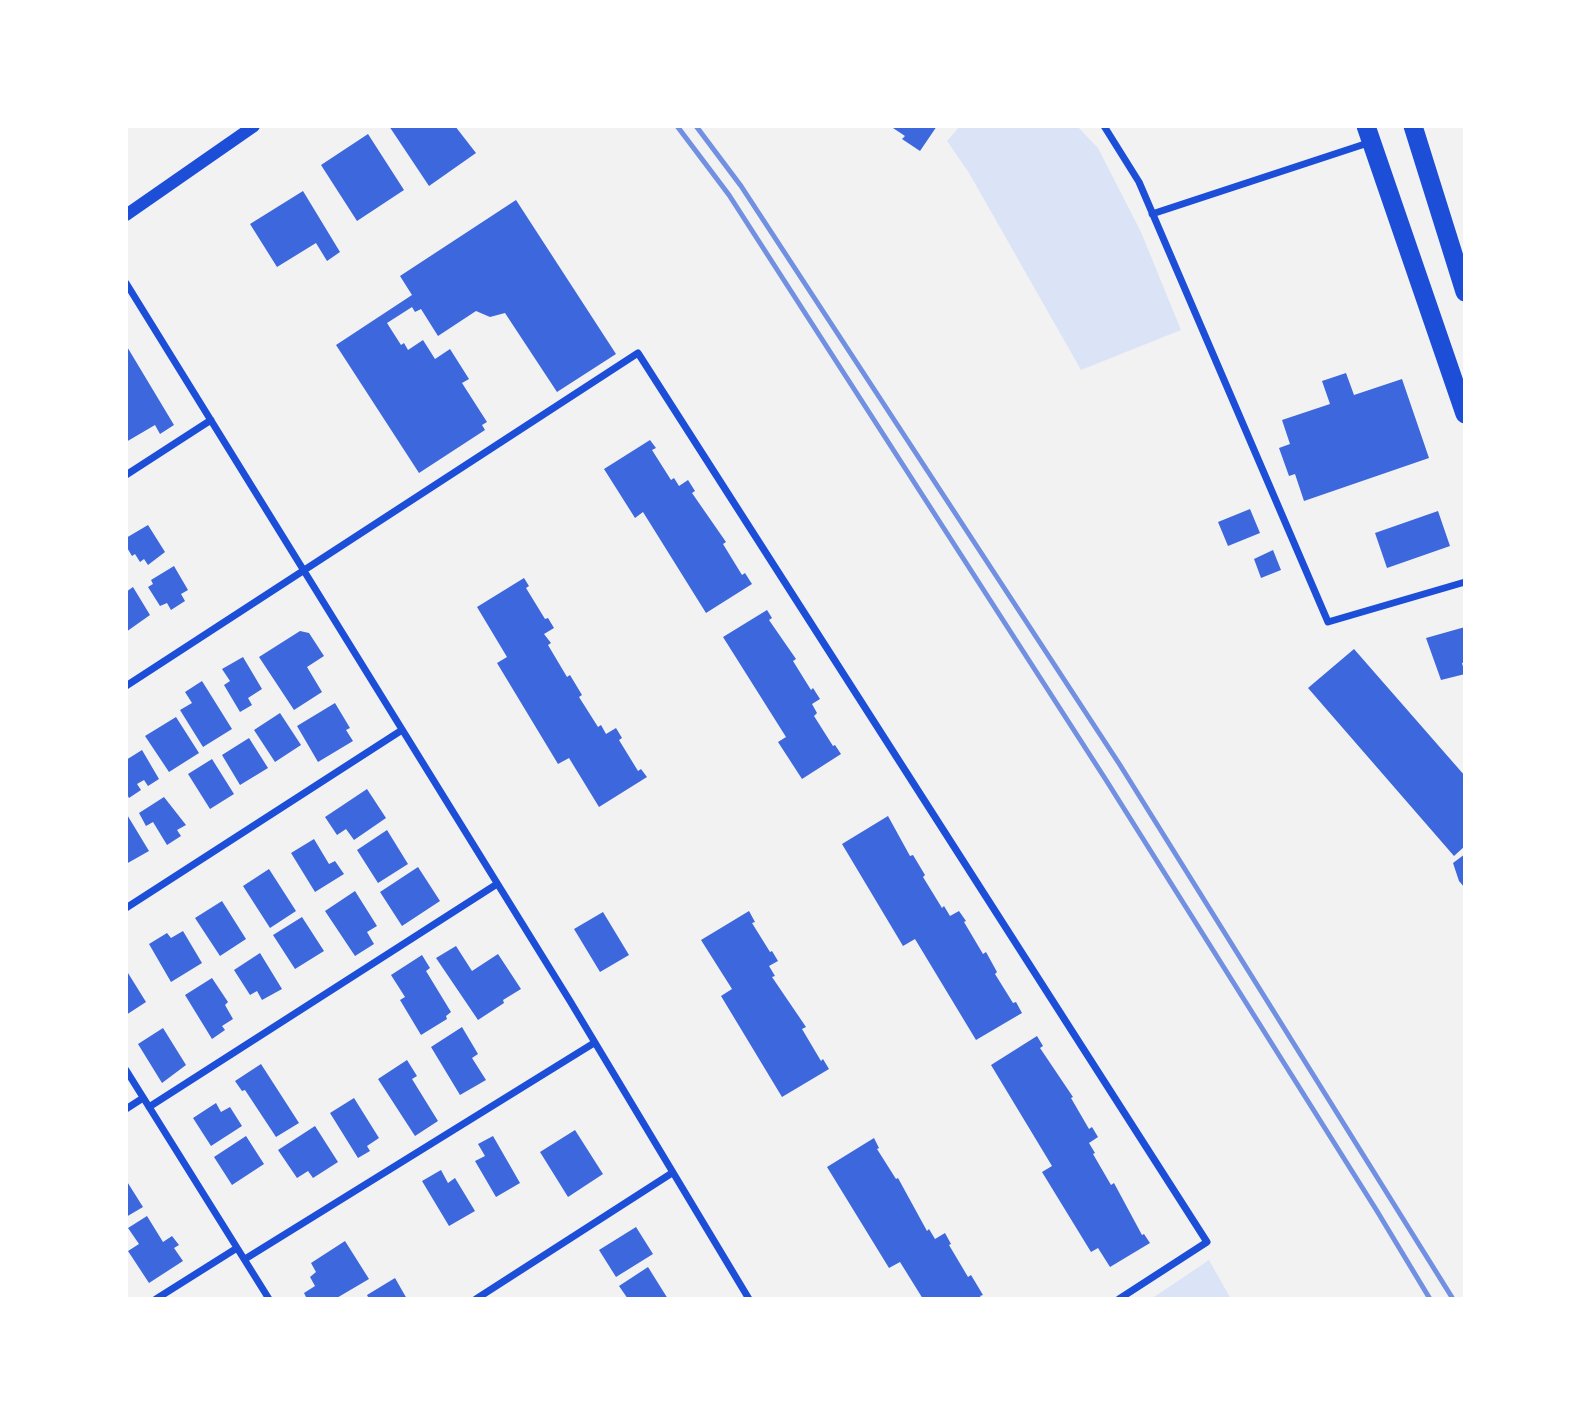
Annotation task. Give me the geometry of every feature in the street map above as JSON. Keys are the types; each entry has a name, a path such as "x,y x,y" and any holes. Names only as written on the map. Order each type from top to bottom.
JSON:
{"highway":[{"path":"1413,126 1465,292"},
{"path":"1369,134 1465,414"}],"street":[{"path":"126,215 254,126"},
{"path":"1104,126 1139,182 1328,622 1465,583"},
{"path":"1152,214 1369,134"},
{"path":"126,283 497,884 749,1299"},
{"path":"126,686 638,353 1207,1242 1119,1299"},
{"path":"126,475 211,421"},
{"path":"126,908 402,730"},
{"path":"149,1107 497,884"},
{"path":"244,1259 594,1043"},
{"path":"126,1070 269,1299"},
{"path":"126,1109 143,1098"},
{"path":"476,1299 673,1173"},
{"path":"156,1299 237,1248"}],"shaded area":[{"path":"960,126 1077,126 1098,148 1141,232 1181,330 1081,370 969,173 947,141"},
{"path":"1209,1260 1231,1299 1151,1299"}],"building":[{"path":"389,126 455,126 476,153 429,186"},
{"path":"890,126 937,126 920,151 902,139 905,136"},
{"path":"368,134 404,190 357,221 321,165"},
{"path":"303,191 340,252 327,261 316,243 277,267 250,224"},
{"path":"516,200 616,354 557,392 505,313 490,317 476,311 438,336 421,309 415,312 412,307 387,323 401,345 404,343 408,350 423,340 435,359 450,349 469,379 462,383 487,422 482,425 485,430 419,473 336,345 412,295 400,276"},
{"path":"126,345 174,425 160,434 155,425 126,442"},
{"path":"1346,373 1354,395 1402,379 1429,458 1304,501 1295,474 1289,476 1279,448 1290,444 1282,420 1330,404 1322,381"},
{"path":"650,440 656,448 652,450 671,480 674,478 679,486 688,480 695,491 692,493 726,542 723,544 742,575 745,573 752,584 706,613 643,512 635,518 604,469"},
{"path":"1250,509 1260,533 1228,546 1218,522"},
{"path":"1438,511 1450,546 1387,568 1375,533"},
{"path":"148,525 165,552 148,565 144,559 140,562 135,554 132,556 126,546 126,538"},
{"path":"1273,550 1281,570 1261,578 1254,559"},
{"path":"174,566 188,590 181,594 185,601 171,610 167,603 160,606 148,587 153,584 151,580"},
{"path":"524,578 529,586 526,588 545,619 548,618 554,628 544,634 551,643 548,645 567,677 570,675 582,695 579,697 598,727 601,725 606,734 616,728 622,738 619,740 638,771 641,769 647,777 599,807 569,758 558,764 497,663 507,657 477,607"},
{"path":"133,587 150,615 126,632 126,592"},
{"path":"767,610 772,618 769,620 796,659 793,661 811,690 813,688 820,699 812,704 817,713 814,716 841,754 802,779 778,742 786,737 723,637"},
{"path":"1465,627 1465,662 1462,663 1465,674 1441,680 1426,638"},
{"path":"300,631 309,633 324,656 307,667 322,692 294,710 259,657"},
{"path":"1354,649 1465,776 1465,846 1454,856 1308,688"},
{"path":"243,657 262,689 248,698 252,705 240,712 224,685 230,681 222,669"},
{"path":"202,681 232,729 203,747 180,710 192,703 185,692"},
{"path":"335,703 350,728 346,730 353,741 318,762 297,726"},
{"path":"280,713 301,745 275,762 254,730"},
{"path":"176,717 199,753 169,772 145,736"},
{"path":"249,738 268,768 240,785 222,755"},
{"path":"142,750 159,779 148,786 144,780 137,784 141,790 129,798 126,793 126,760"},
{"path":"212,759 234,794 210,809 188,774"},
{"path":"367,789 386,818 354,840 346,829 337,835 325,817"},
{"path":"164,797 186,825 177,830 181,836 167,845 153,822 146,826 139,813"},
{"path":"126,813 149,851 126,864"},
{"path":"888,816 942,908 944,906 950,916 959,911 983,954 986,952 997,972 995,974 1022,1013 976,1040 915,939 903,946 842,844"},
{"path":"387,830 408,864 378,883 357,850"},
{"path":"314,839 329,864 335,861 344,874 315,892 291,853"},
{"path":"1465,854 1465,888 1459,881 1453,863"},
{"path":"418,867 440,901 402,926 380,892"},
{"path":"269,869 296,911 270,928 243,886"},
{"path":"355,891 377,926 367,932 374,944 355,956 325,911"},
{"path":"222,901 246,939 220,956 195,918"},
{"path":"749,911 755,922 752,923 778,961 769,966 775,976 772,977 806,1027 802,1029 821,1061 823,1059 829,1069 782,1097 721,996 732,989 701,940"},
{"path":"603,912 629,955 600,972 574,929"},
{"path":"302,917 324,951 295,969 273,935"},
{"path":"183,931 202,963 171,982 149,944 167,933 171,938"},
{"path":"456,946 472,971 498,954 521,989 478,1020 436,958"},
{"path":"260,953 282,989 262,1000 257,991 250,995 234,970"},
{"path":"422,955 430,968 426,971 451,1012 446,1016 447,1019 421,1035 400,1000 405,997 391,975"},
{"path":"128,973 146,1002 126,1015 126,974"},
{"path":"212,978 228,1002 225,1005 233,1019 222,1026 225,1030 212,1039 185,995"},
{"path":"462,1027 478,1054 472,1058 486,1080 460,1095 431,1047"},
{"path":"163,1028 186,1065 162,1083 138,1044"},
{"path":"1037,1036 1043,1046 1040,1048 1073,1097 1071,1098 1089,1129 1092,1127 1098,1137 1089,1143 1095,1153 1093,1154 1111,1185 1114,1183 1142,1235 1144,1234 1150,1243 1110,1267 1098,1248 1091,1252 1042,1172 1052,1166 991,1065"},
{"path":"407,1060 417,1076 412,1079 438,1121 415,1136 378,1079"},
{"path":"261,1064 299,1123 276,1137 245,1090 242,1091 235,1081"},
{"path":"354,1098 379,1138 367,1146 370,1151 358,1158 330,1113"},
{"path":"216,1103 221,1112 230,1107 242,1126 211,1146 193,1118"},
{"path":"315,1126 338,1162 313,1178 308,1171 297,1178 278,1150"},
{"path":"575,1130 603,1174 568,1197 540,1152"},
{"path":"246,1136 264,1164 232,1185 214,1157"},
{"path":"493,1136 520,1183 496,1197 475,1161 485,1156 478,1144"},
{"path":"874,1138 879,1148 877,1149 896,1179 898,1178 927,1231 929,1229 935,1239 945,1233 968,1277 971,1275 983,1295 980,1296 982,1299 923,1299 900,1262 889,1268 827,1167"},
{"path":"441,1170 448,1183 455,1178 475,1211 449,1226 422,1181"},
{"path":"126,1180 143,1207 126,1217"},
{"path":"147,1216 163,1242 172,1236 179,1245 174,1248 183,1261 149,1283 128,1251 139,1244 128,1228"},
{"path":"636,1227 653,1254 616,1277 599,1250"},
{"path":"345,1241 369,1279 335,1299 307,1299 304,1293 315,1286 310,1277 316,1272 311,1263"},
{"path":"648,1267 668,1299 628,1299 619,1286"},
{"path":"395,1278 407,1299 369,1299 367,1295"}],"railway":[{"path":"677,126 729,195 1106,780 1430,1299"},
{"path":"696,126 741,186 1120,765 1453,1299"}]}
